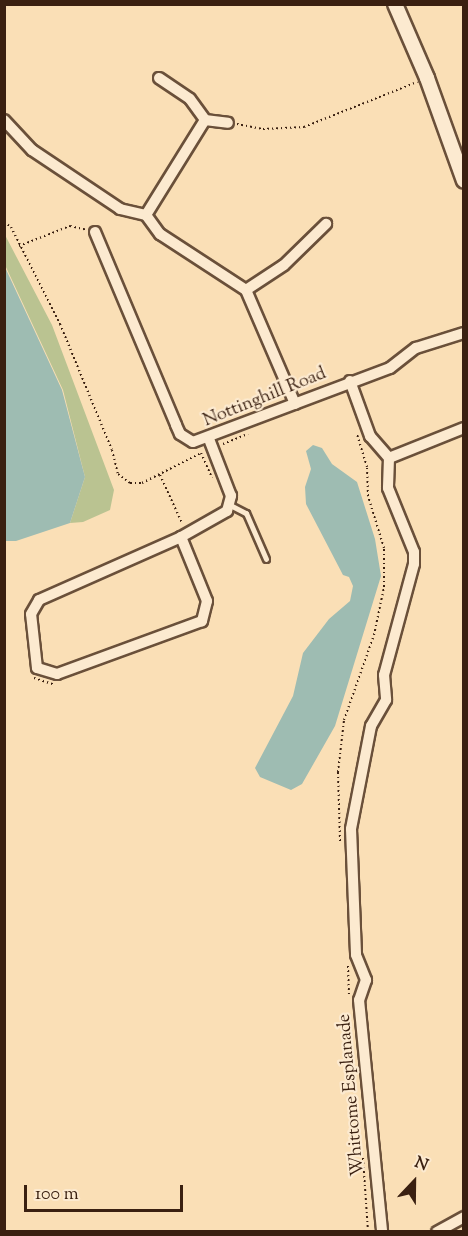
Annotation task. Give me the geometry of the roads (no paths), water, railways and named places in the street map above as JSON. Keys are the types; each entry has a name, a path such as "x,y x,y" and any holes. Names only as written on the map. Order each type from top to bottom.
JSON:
{"street":[{"path":"395,4 427,78 464,180"},
{"path":"159,78 190,99 205,120 228,123"},
{"path":"4,120 32,150 120,209 146,215 160,234 246,290 295,404"},
{"path":"146,215 205,120"},
{"path":"246,290 284,265 326,224"},
{"name":"Nottinghill Road","path":"94,232 176,425 184,438 205,446 295,404 350,381 390,368 416,348 464,333"},
{"path":"350,381 370,436 389,458 464,428"},
{"path":"181,537 207,601 202,621 57,674 38,668 31,614 39,600 181,537 188,526 226,511 230,505 231,496 205,446"},
{"name":"Whittome Esplanade","path":"381,1229 360,1000 366,980 356,955 350,854 353,813 371,726 386,700 384,675 414,564 414,552 388,488 389,458"},
{"path":"437,1232 464,1217"}],"lane":[{"path":"230,505 246,513 266,559"}],"water":[{"path":"4,265 62,390 85,477 70,523 16,541 4,541"},
{"path":"313,445 322,448 332,464 357,482 375,539 381,576 335,726 302,784 291,790 260,777 255,768 293,696 303,653 329,619 350,601 353,586 349,577 343,575 306,504 305,487 311,469 306,451"}]}
